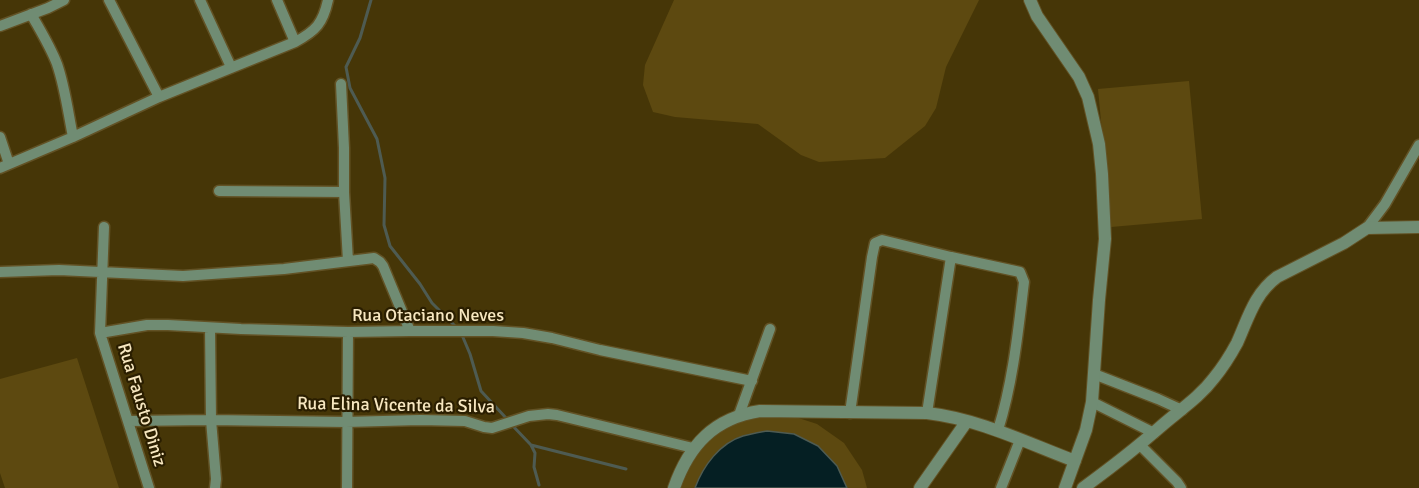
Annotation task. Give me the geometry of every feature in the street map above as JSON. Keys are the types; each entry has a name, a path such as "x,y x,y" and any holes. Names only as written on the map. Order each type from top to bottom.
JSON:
{"street":[{"path":"0,26 64,0"},
{"path":"110,0 159,96"},
{"path":"200,0 231,67"},
{"path":"277,0 295,42"},
{"path":"0,137 5,166 159,96 295,42 315,30 321,21 328,0"},
{"path":"1030,0 1037,15 1079,77 1088,97 1099,144 1105,238 1092,402 1086,430 1065,488"},
{"path":"31,14 56,62 73,137"},
{"path":"341,84 348,261"},
{"path":"1083,488 1140,445 1213,380 1227,362 1237,343 1252,305 1270,282 1344,243 1367,228 1385,204 1418,147"},
{"path":"219,191 344,192"},
{"path":"100,333 105,227"},
{"path":"1367,228 1419,227"},
{"path":"850,413 873,248 875,243 882,240 1020,272 1024,279 1012,369 998,430"},
{"path":"927,413 951,257"},
{"path":"0,272 59,270 183,276 284,269 374,258 380,262 410,331"},
{"name":"Rua Otaciano Neves","path":"100,333 147,325 348,333 493,331 536,334 600,350 752,381"},
{"path":"210,328 211,420 216,473 215,488"},
{"path":"739,415 771,329"},
{"name":"Rua Fausto Diniz","path":"100,333 149,488"},
{"path":"347,488 348,333"},
{"path":"1094,374 1182,410"},
{"path":"1092,402 1154,433"},
{"path":"674,488 693,448 709,432 739,415 767,411 927,413 946,416 998,430 1075,461"},
{"name":"Rua Elina Vicente da Silva","path":"129,421 420,420 465,421 492,428 529,416 548,414 693,448"},
{"path":"920,488 967,421"},
{"path":"1001,488 1020,440"},
{"path":"1140,445 1181,488"}],"shaded area":[{"path":"674,0 979,0 946,67 936,108 925,126 885,158 819,162 801,155 758,124 675,117 653,112 643,85 645,65"},
{"path":"1189,81 1202,219 1111,227 1098,89"},
{"path":"77,358 119,488 5,488 0,473 0,379"},
{"path":"786,414 817,424 844,443 862,470 867,488 678,488 698,447 723,426 754,415"}],"water":[{"path":"767,431 794,434 818,446 837,466 847,488 695,488 713,456 727,444 743,436"}],"waterway":[{"path":"371,0 360,38 346,67 350,88 377,139 385,178 384,225 390,246 432,303 456,327"},
{"path":"462,335 481,391 507,419"},
{"path":"511,424 531,445 626,469"},
{"path":"531,445 535,453 534,467 539,485"}]}
